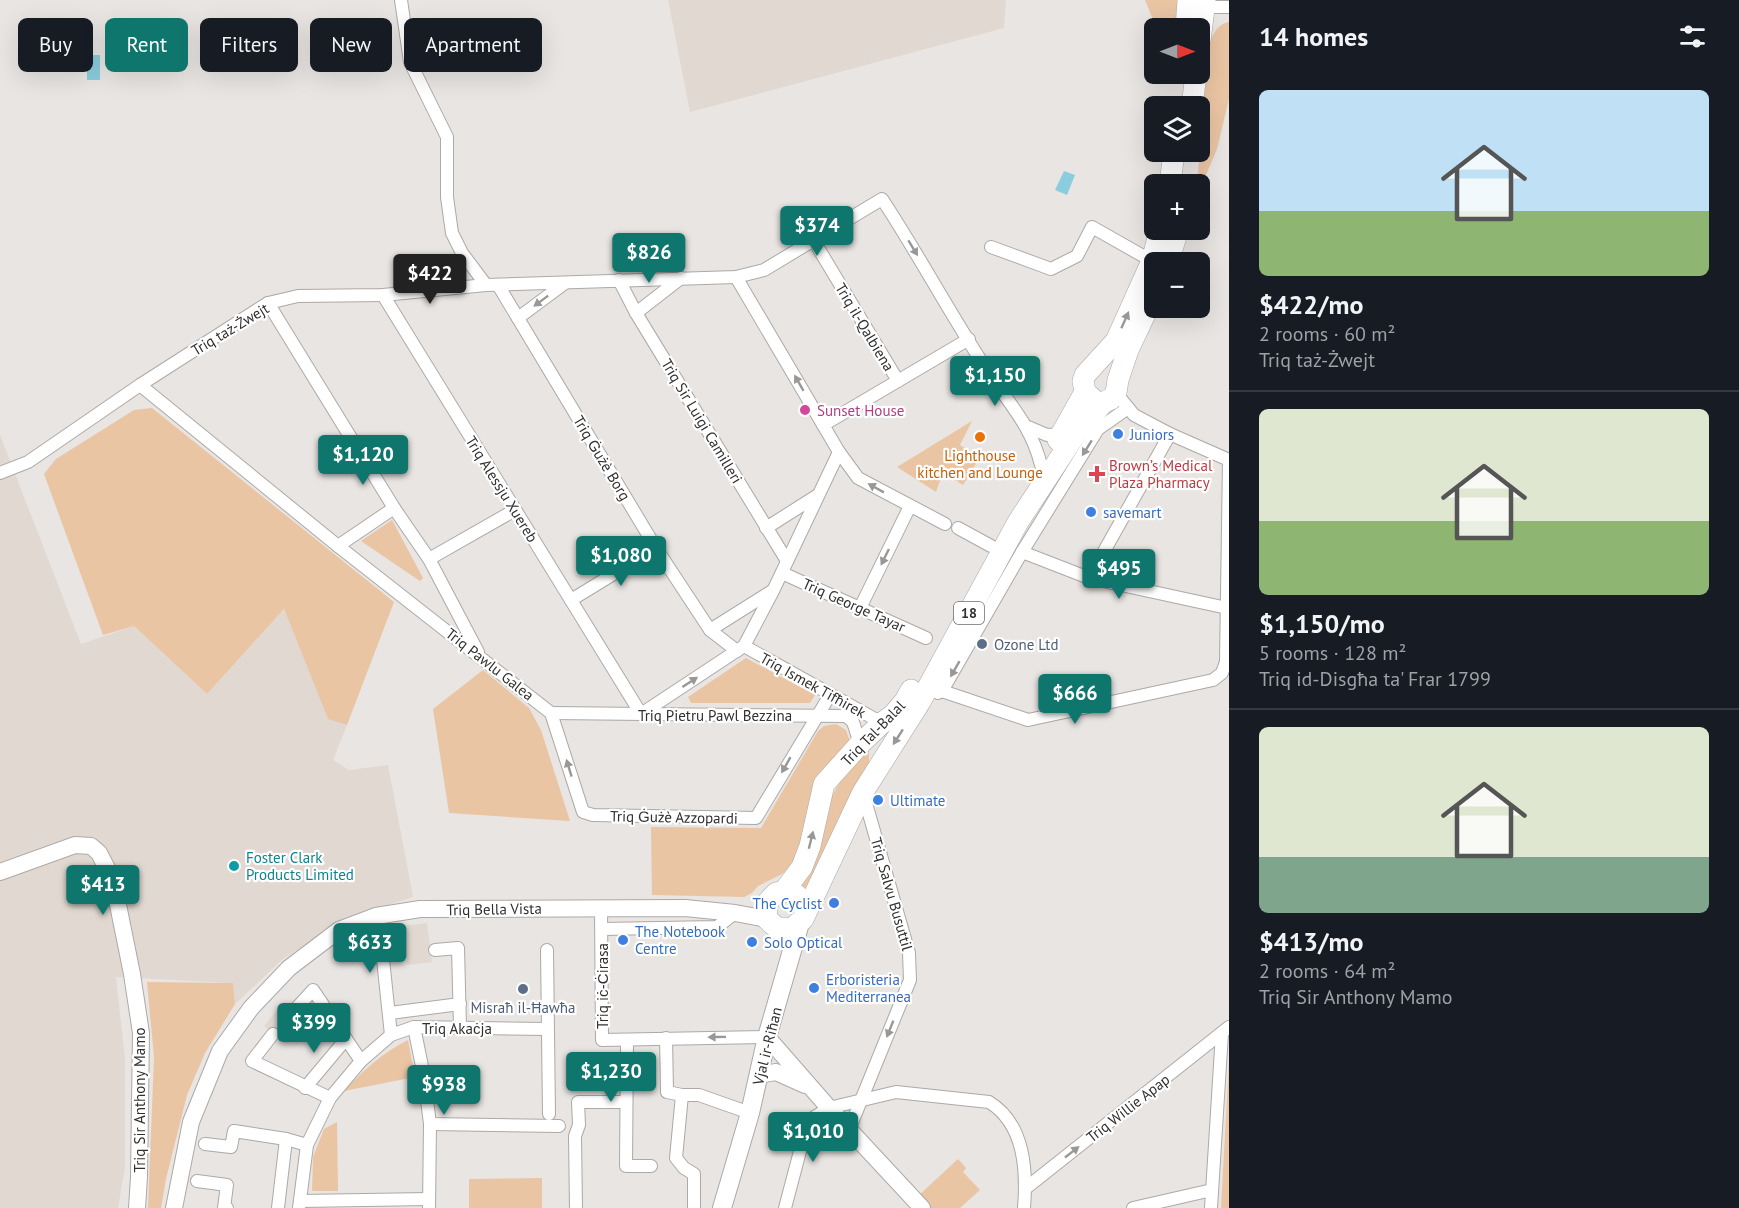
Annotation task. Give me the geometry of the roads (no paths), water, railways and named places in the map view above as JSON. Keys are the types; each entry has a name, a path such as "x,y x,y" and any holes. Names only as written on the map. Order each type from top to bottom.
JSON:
{"highway":[{"path":"1191,18 1199,2"},
{"path":"1199,2 1199,18"},
{"name":"Triq Tal-Balal","path":"773,909 802,867 810,846 824,784 860,744 893,715 905,701 991,546 1062,434 1085,392 1083,381 1085,375 1116,341 1144,291"},
{"name":"Triq Tal-Balal","path":"802,918 863,792 920,702 937,686 1018,522 1077,432 1110,404 1128,350 1144,316"},
{"path":"1085,392 1092,399 1110,404 1110,369 1098,366 1093,368"},
{"path":"793,892 804,905 802,918 786,930 773,909 793,892"}],"main road":[{"name":"Triq Sir Anthony Mamo","path":"0,872 75,845 83,845 91,846 99,853 113,880 141,1033 140,1177 137,1208"},
{"name":"Triq Bella Vista","path":"174,1208 191,1122 220,1051 251,1008 289,968 339,930 376,916 420,909 685,908 735,912 773,909"},
{"name":"Vjal ir-Riħan","path":"773,909 782,941 783,987"},
{"name":"Vjal ir-Riħan","path":"722,1208 750,1113 767,1037 802,918"},
{"path":"767,1037 828,1108 922,1208"},
{"path":"759,1075 776,1072 814,1090"}],"street":[{"name":"Triq Ġużè Borg","path":"401,0 410,62 447,137 447,197 452,233 462,253 492,285 518,318 656,548 710,630 740,649"},
{"path":"1199,2 1229,7"},
{"name":"Triq taż-Żwejt","path":"0,473 28,462 140,385 268,303 298,296 383,295 492,285 736,277 764,270 882,199 969,339"},
{"path":"991,247 1051,269 1077,256 1092,227 1144,254"},
{"name":"Triq il-Qalbiena","path":"814,241 898,381"},
{"path":"736,277 839,452 858,478 945,524"},
{"path":"636,314 681,278"},
{"name":"Triq Sir Luigi Camilleri","path":"620,280 636,314 787,561"},
{"path":"518,318 565,283"},
{"name":"Triq Alessju Xuereb","path":"383,295 641,714"},
{"path":"268,303 394,508 429,559 480,656"},
{"path":"824,425 969,339 987,370 1028,427 1036,444 1041,465"},
{"name":"Triq Pawlu Galea","path":"140,385 338,546 551,713"},
{"path":"937,686 1028,720 1213,680 1222,673 1226,662 1229,460 1110,404"},
{"name":"Triq Tal-Balal","path":"937,686 1022,552 1110,404"},
{"path":"1028,427 1047,435 1062,434"},
{"path":"1089,578 1170,434"},
{"path":"641,714 740,649 773,591 839,452"},
{"path":"766,528 819,494"},
{"path":"860,608 910,506"},
{"path":"338,546 394,508"},
{"path":"429,559 515,510"},
{"path":"958,528 991,546"},
{"path":"571,600 656,548"},
{"path":"1022,552 1089,578 1227,608"},
{"name":"Triq George Tayar","path":"782,573 926,638"},
{"path":"710,630 773,591"},
{"name":"Triq Ismek Tifħirek","path":"740,649 882,723"},
{"path":"816,715 830,695"},
{"name":"Triq Pietru Pawl Bezzina","path":"551,713 846,716 853,722 860,744"},
{"name":"Triq Ġużè Azzopardi","path":"551,713 583,812 593,815 756,818 816,715"},
{"name":"Triq Salvu Busuttil","path":"849,1130 910,980 909,953 863,792"},
{"name":"Triq iċ-Ċirasa","path":"601,908 602,1040 627,1040"},
{"path":"602,929 717,927 735,912"},
{"path":"391,1035 382,950 398,948"},
{"path":"435,950 458,948 460,1028"},
{"path":"547,950 549,1114"},
{"path":"291,1013 313,990 360,1061"},
{"name":"Triq Akaċja","path":"390,1013 460,1004"},
{"path":"299,1204 429,1203 430,1124 424,1076 414,1027"},
{"name":"Triq Akaċja","path":"299,1204 307,1145 330,1098 360,1061 391,1035 414,1027 547,1029"},
{"path":"1211,1208 1225,1030"},
{"name":"Triq Willie Apap","path":"1026,1188 1225,1030"},
{"path":"273,1034 252,1061 330,1098"},
{"path":"651,1166 626,1166 627,1040 767,1037"},
{"path":"666,1038 667,1092 699,1095 750,1113"},
{"path":"305,1088 346,1039"},
{"path":"785,1208 808,1121 828,1108 896,1092 989,1102 999,1108 1017,1138 1025,1161 1024,1208"},
{"path":"682,1095 676,1158 684,1168 694,1174 694,1208"},
{"path":"576,1208 575,1136 579,1125 578,1102 626,1102"},
{"path":"430,1124 559,1125"},
{"path":"205,1143 231,1147 234,1131 286,1139 307,1145"},
{"path":"278,1208 286,1139"},
{"path":"197,1181 227,1185 224,1208 227,1208"},
{"path":"1133,1208 1212,1190"}],"water":[{"path":"93,55 100,55 100,80 87,80 87,72 93,72"},
{"path":"1064,171 1075,175 1067,195 1055,190"}],"place":[{"name":"Sunset House","path":"805,410"},
{"name":"Juniors","path":"1118,434"},
{"name":"Lighthouse kitchen and Lounge","path":"980,437"},
{"name":"Brown’s Medical Plaza Pharmacy","path":"1097,474"},
{"name":"savemart","path":"1091,512"},
{"name":"Ozone Ltd","path":"982,644"},
{"name":"Ultimate","path":"878,800"},
{"name":"Foster Clark Products Limited","path":"234,866"},
{"name":"The Cyclist","path":"834,903"},
{"name":"The Notebook Centre","path":"623,940"},
{"name":"Solo Optical","path":"752,942"},
{"name":"Erboristeria Mediterranea","path":"814,988"},
{"name":"Misraħ il-Ħawħa","path":"523,989"}]}
